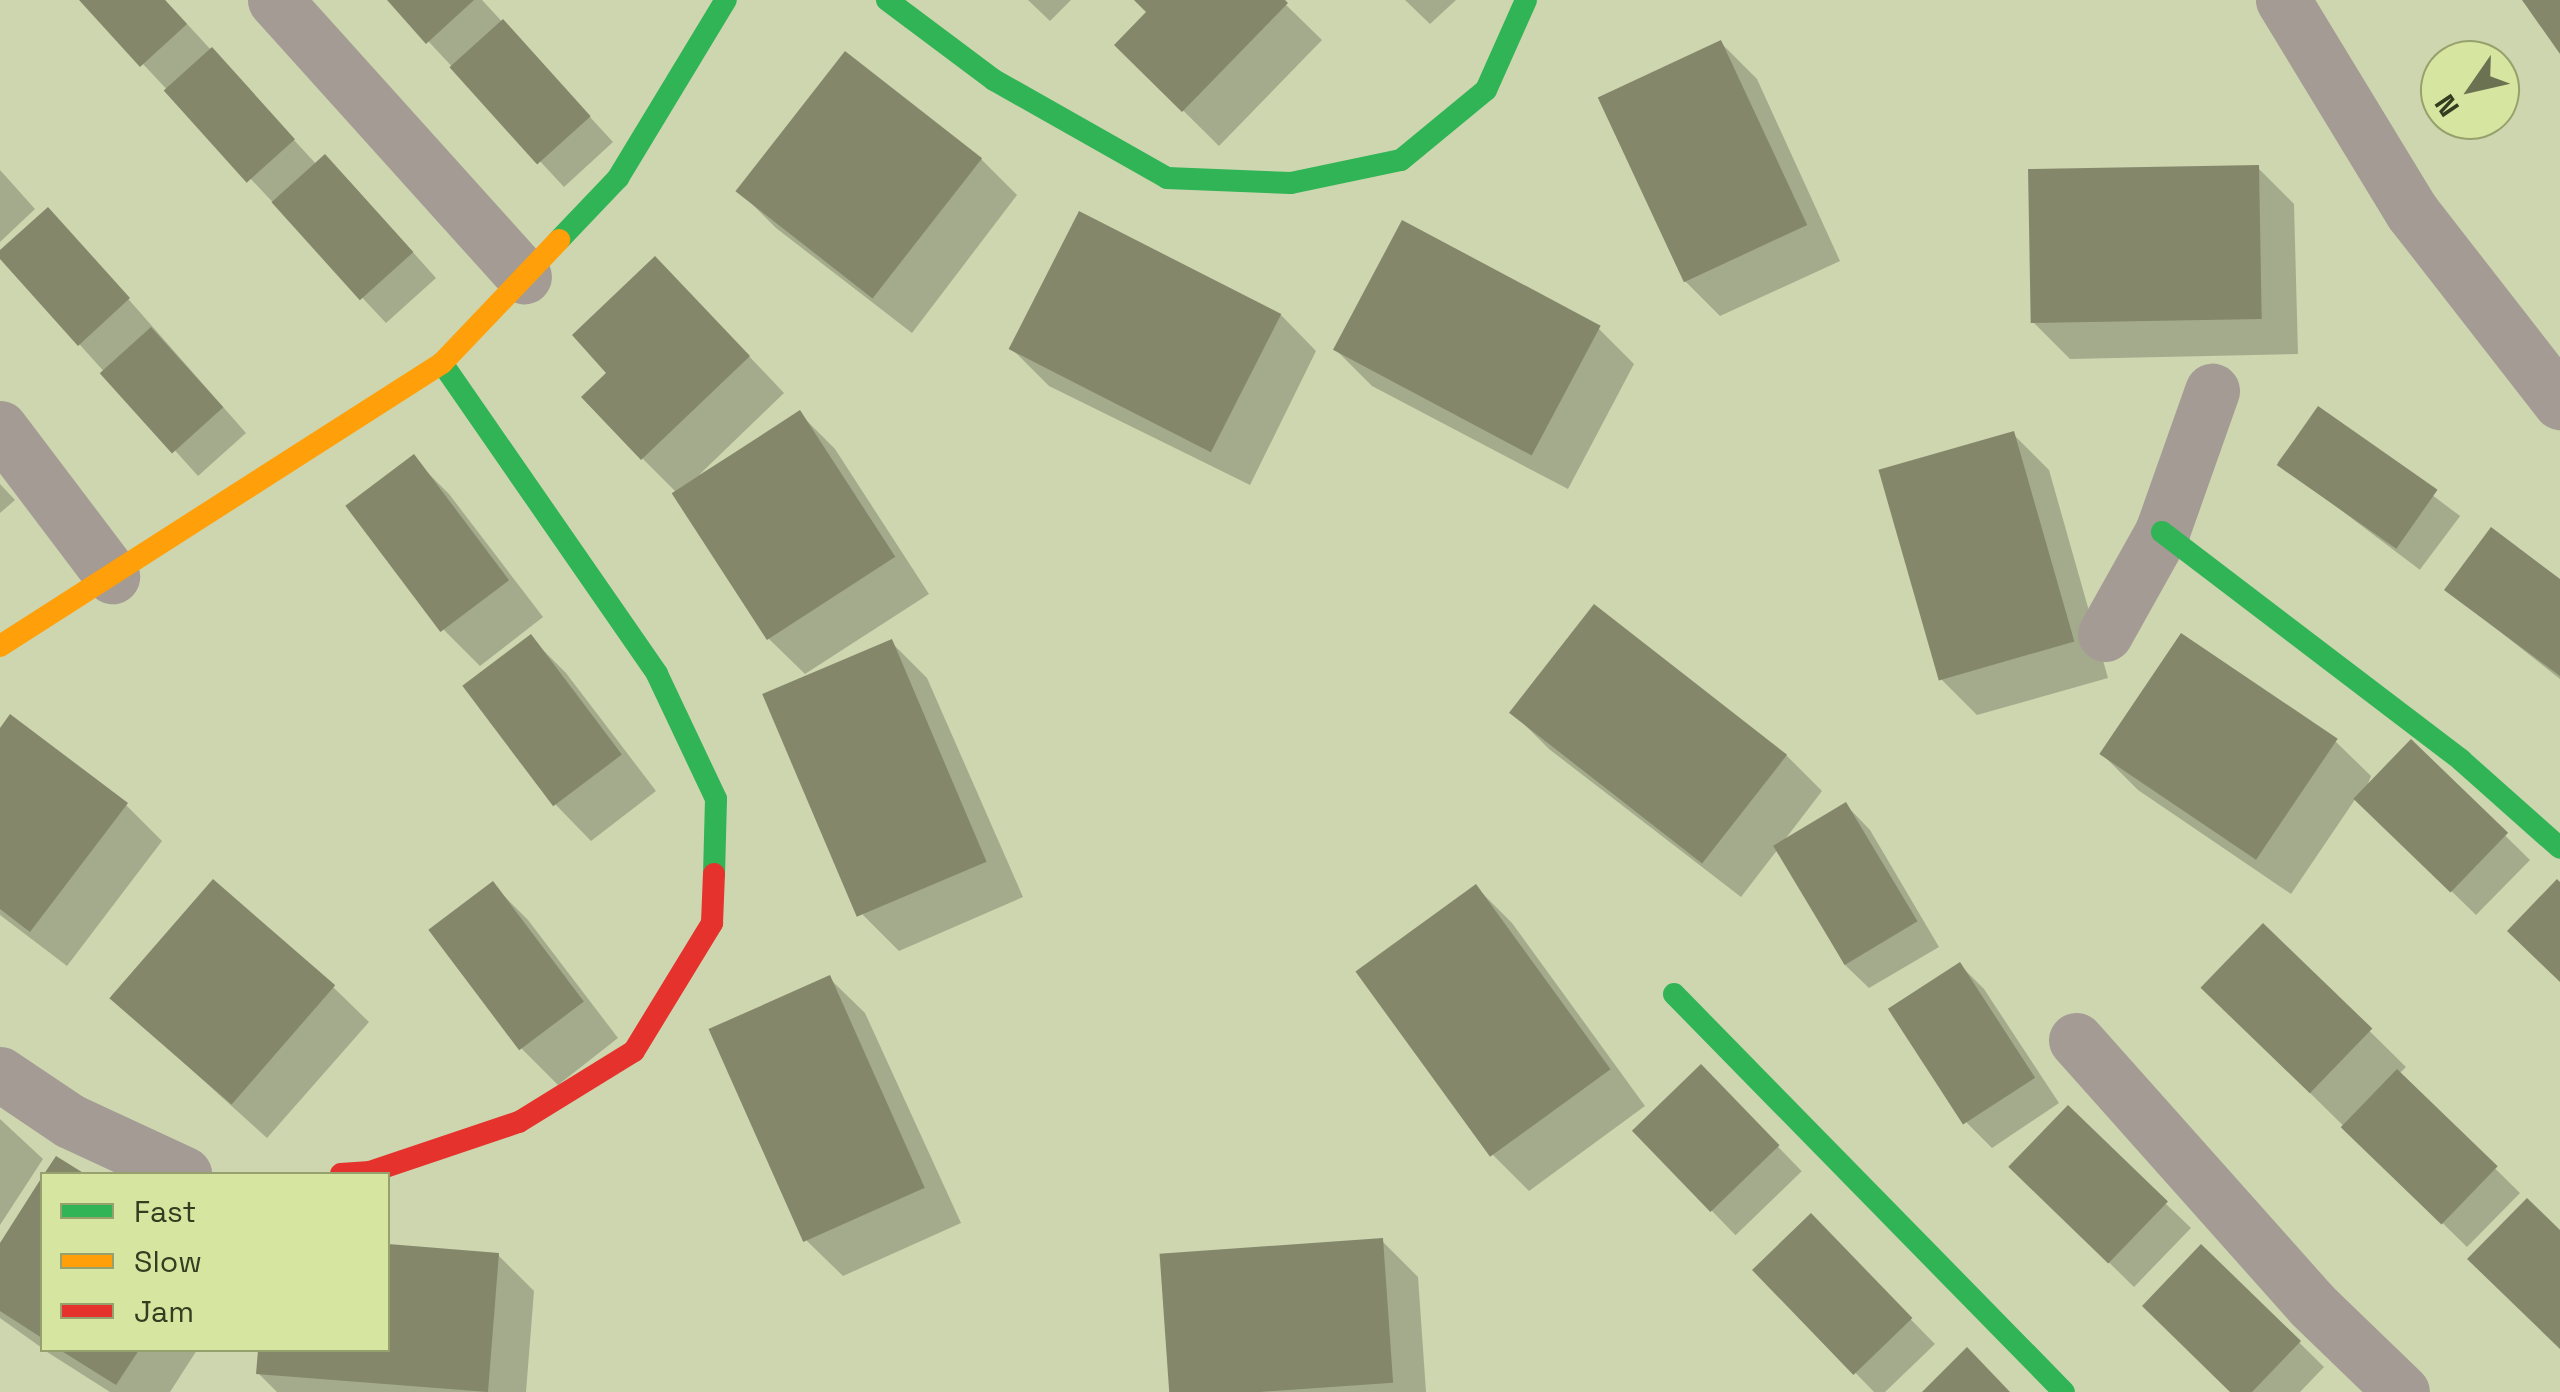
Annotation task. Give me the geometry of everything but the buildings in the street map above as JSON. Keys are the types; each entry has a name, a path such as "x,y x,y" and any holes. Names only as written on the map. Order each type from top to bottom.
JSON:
{"street":[{"path":"275,0 524,277"},
{"path":"0,646 442,364 618,178 726,0"},
{"path":"887,0 994,80 1167,178 1291,183 1401,160 1486,90 1526,0"},
{"path":"2283,0 2412,212 2560,402"},
{"path":"370,1172 518,1122 634,1050 712,923 716,799 658,674 442,364"},
{"path":"2106,634 2162,532 2212,391"},
{"path":"0,428 112,576"},
{"path":"2162,532 2462,760 2560,848"},
{"path":"1674,994 2064,1392"},
{"path":"2076,1040 2286,1277 2402,1392"},
{"path":"0,1074 70,1122 180,1172"}],"traffic: fast":[{"path":"559,240 618,178 726,0"},
{"path":"887,0 994,80 1167,178 1291,183 1401,160 1486,90 1526,0"},
{"path":"442,363 657,674 716,799 714,874"},
{"path":"2162,532 2461,760 2560,848"},
{"path":"1674,994 2064,1392"}],"traffic: slow":[{"path":"0,646 442,363 559,240"}],"traffic: jam":[{"path":"370,1172 519,1122 634,1051 712,923 714,874"}]}
